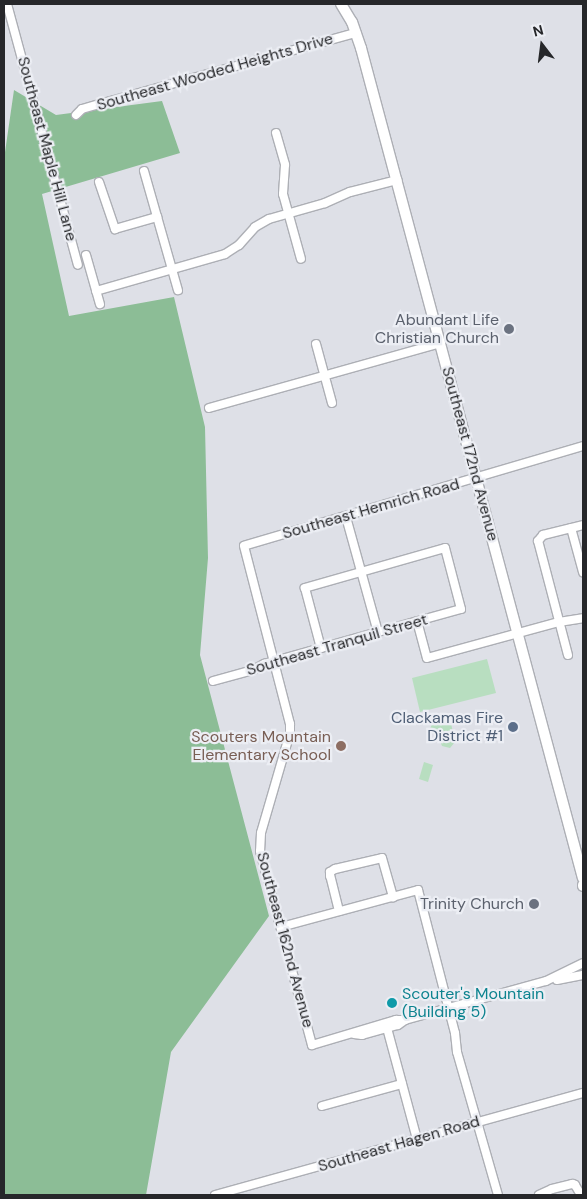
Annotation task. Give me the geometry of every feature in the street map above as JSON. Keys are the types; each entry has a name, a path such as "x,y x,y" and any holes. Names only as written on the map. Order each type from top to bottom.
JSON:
{"main road":[{"name":"Southeast 172nd Avenue","path":"341,4 356,33 397,180 583,878"}],"street":[{"name":"Southeast Maple Hill Lane","path":"7,4 78,265"},
{"name":"Southeast Wooded Heights Drive","path":"76,115 82,109 356,33"},
{"path":"276,133 285,165 283,191 301,259"},
{"path":"144,171 178,290"},
{"path":"96,290 225,254 238,245 260,224 289,213 325,203 350,192 397,180"},
{"path":"99,182 114,228 157,217"},
{"path":"86,255 100,304"},
{"path":"316,344 332,403"},
{"path":"209,408 441,344"},
{"name":"Southeast Hemrich Road","path":"244,546 583,446"},
{"path":"346,517 378,632"},
{"path":"568,656 538,541 543,535 583,525"},
{"path":"571,528 583,572"},
{"name":"Southeast 162nd Avenue","path":"244,546 290,717 290,733 260,840 312,1045 354,1034"},
{"name":"Southeast Tranquil Street","path":"212,680 461,609 445,548 361,572"},
{"path":"321,648 305,588 361,572"},
{"path":"417,621 427,658 559,622 583,618"},
{"path":"339,911 330,872 382,858 393,897"},
{"path":"281,927 418,890 449,1008 457,1052 498,1195"},
{"path":"550,980 583,963"},
{"path":"354,1034 362,1035 387,1028 405,1020 550,980 583,975"},
{"path":"354,1034 396,1020 405,1020"},
{"path":"387,1028 417,1139"},
{"path":"322,1106 402,1084"},
{"name":"Southeast Hagen Road","path":"216,1195 583,1093"},
{"path":"539,1195 552,1189 576,1185 580,1195"}],"green space":[{"path":"14,90 56,115 162,101 180,153 42,194 69,316 174,297 205,427 208,558 200,655 269,916 171,1052 146,1195 4,1195 4,159"},
{"path":"487,659 496,693 420,712 412,678"},
{"path":"444,719 451,723 455,742 450,748 442,746 438,736 429,731 433,722"},
{"path":"424,762 433,765 428,782 419,779"}],"place":[{"name":"Abundant Life Christian Church","path":"509,329"},
{"name":"Clackamas Fire District #1","path":"513,727"},
{"name":"Scouters Mountain Elementary School","path":"341,746"},
{"name":"Trinity Church","path":"534,904"},
{"name":"Scouter's Mountain (Building 5)","path":"392,1003"}]}
